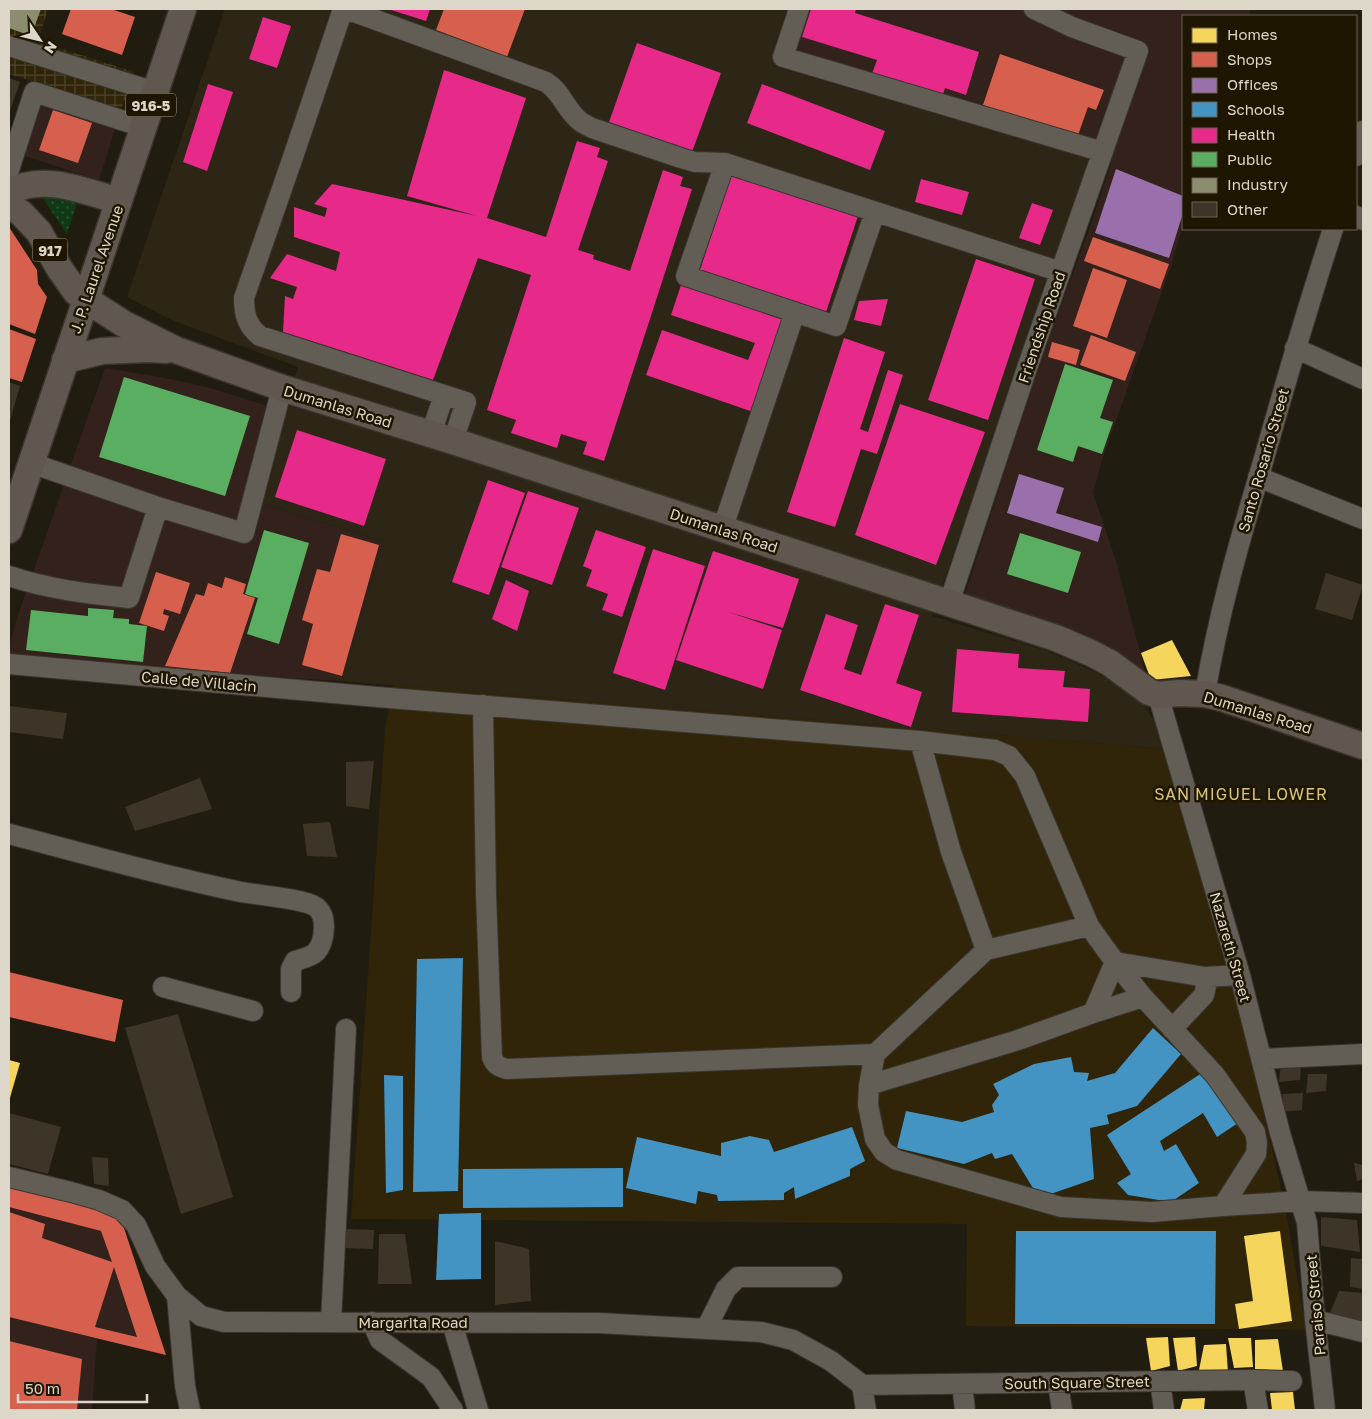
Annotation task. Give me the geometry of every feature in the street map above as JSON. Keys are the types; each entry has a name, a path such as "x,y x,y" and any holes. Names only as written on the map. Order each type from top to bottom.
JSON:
{"main road":[{"name":"J. P. Laurel Avenue","path":"9,530 15,489 31,463 183,9"},
{"path":"9,192 30,184 54,184 119,200"},
{"name":"917","path":"9,205 39,232 68,282 85,299"},
{"name":"Dumanlas Road","path":"85,299 141,334 176,350 282,388 442,438 1056,638 1091,653 1127,674 1149,692 1158,695 1179,693 1205,694 1258,709 1363,746"},
{"path":"65,360 102,351 176,350"}],"street":[{"path":"442,438 466,402 260,336 252,330 244,312 244,298 344,9 546,82 552,86 581,122 592,128 695,162 725,163 1060,272"},
{"path":"799,9 783,57 1103,152"},
{"name":"Friendship Road","path":"949,603 1026,371 1138,51 1072,27 1034,9"},
{"path":"9,46 155,92"},
{"path":"9,170 34,92 143,127"},
{"path":"1357,152 1363,131"},
{"path":"725,163 686,276 836,326 875,212"},
{"name":"Santo Rosario Street","path":"1205,694 1217,627 1230,576 1295,348 1333,230"},
{"path":"722,530 795,312"},
{"path":"1295,348 1363,379"},
{"path":"31,463 244,533 282,388"},
{"path":"1258,477 1363,518"},
{"path":"9,576 55,589 129,598 158,506"},
{"name":"Calle de Villacin","path":"9,664 389,698 920,741 995,750 1009,756 1025,776 1089,926 1143,997 1216,1075 1255,1132 1256,1154 1223,1206"},
{"name":"Nazareth Street","path":"1158,695 1240,975 1280,1133 1302,1201"},
{"path":"483,705 486,894 492,1057 494,1064 507,1070 875,1054"},
{"path":"920,741 951,852 986,950"},
{"path":"9,834 185,879 241,892 306,903 316,907 322,915 323,922 321,945 314,954 295,961 291,969 291,992"},
{"path":"1089,926 986,950 875,1054 868,1085 868,1106 875,1140 884,1152 897,1160 1061,1201 1152,1212 1302,1201 1363,1203"},
{"path":"1092,1013 1115,962 1205,977 1240,975"},
{"path":"1172,1029 1204,995 1205,977"},
{"path":"163,987 254,1011"},
{"path":"868,1085 1018,1040 1143,997"},
{"path":"331,1322 346,1029"},
{"path":"1261,1059 1363,1054"},
{"name":"Margarita Road","path":"9,1177 99,1200 122,1210 136,1225 155,1266 177,1296 201,1316 224,1322 599,1323 761,1332 793,1340 831,1361 862,1385"},
{"name":"Paraiso Street","path":"1302,1201 1310,1244 1315,1320 1325,1410"},
{"path":"706,1329 726,1289 738,1277 832,1277"},
{"path":"177,1296 185,1386 190,1410"},
{"path":"1315,1320 1363,1332"},
{"path":"372,1322 380,1340 431,1377 453,1410"},
{"path":"452,1323 478,1410"},
{"path":"1253,1380 1258,1410"},
{"path":"1160,1381 1164,1410"},
{"name":"South Square Street","path":"862,1385 1292,1381"},
{"path":"1058,1382 1062,1410"},
{"path":"962,1384 965,1410"},
{"path":"862,1385 866,1410"}],"shaded area":[{"path":"9,9 48,9 38,41 134,72 121,110 9,74"},
{"path":"225,9 792,9 773,66 1089,158 932,616 1044,650 1113,681 1130,692 1146,708 1158,728 1167,749 342,681 383,541 261,503 284,411 298,367 174,321 127,297"},
{"path":"792,9 1251,9 1249,15 1182,15 1182,228 1172,263 1102,460 1093,493 1116,561 1146,675 964,597 1042,356 1111,165 773,65"},
{"path":"28,80 121,110 99,180 9,151 9,140"},
{"path":"105,368 207,387 284,411 261,503 383,541 342,681 234,675 9,656 9,647 18,615"},
{"path":"393,684 1167,749 1242,1017 1286,1211 1306,1330 966,1326 967,1224 351,1219 385,730"},
{"path":"9,1184 120,1216 166,1355 97,1339 92,1410 9,1410"}],"green space":[{"path":"40,194 77,203 67,234"}],"building: Homes":[{"path":"1172,640 1191,676 1151,680 1141,653"},
{"path":"9,1060 20,1063 9,1101"},
{"path":"1280,1231 1292,1321 1239,1329 1235,1304 1253,1301 1244,1236"},
{"path":"1168,1337 1170,1366 1151,1371 1146,1338"},
{"path":"1195,1337 1197,1366 1178,1371 1173,1338"},
{"path":"1228,1338 1251,1338 1253,1367 1234,1368"},
{"path":"1278,1339 1283,1371 1255,1369 1255,1340"},
{"path":"1226,1344 1228,1373 1198,1375 1204,1345"},
{"path":"1293,1392 1295,1410 1272,1410 1270,1393"},
{"path":"1205,1398 1204,1410 1180,1410 1183,1399"}],"building: Shops":[{"path":"71,9 111,9 135,17 122,55 62,34"},
{"path":"444,9 525,9 507,57 436,30"},
{"path":"1000,54 1104,90 1096,110 1088,107 1077,138 983,105"},
{"path":"53,110 92,123 78,163 39,150"},
{"path":"9,227 37,270 38,284 47,297 35,334 9,324"},
{"path":"1093,237 1169,264 1160,289 1084,261"},
{"path":"1093,268 1127,280 1107,338 1073,326"},
{"path":"9,329 36,339 22,382 9,378"},
{"path":"1091,335 1136,352 1125,381 1080,365"},
{"path":"1052,342 1080,350 1076,365 1048,357"},
{"path":"341,534 379,545 342,676 302,665 313,624 302,620 317,569 330,572"},
{"path":"156,572 190,583 180,614 164,609 163,614 169,616 164,631 139,623"},
{"path":"225,577 246,584 243,594 255,598 230,673 165,666 196,594 204,596 208,583 222,588"},
{"path":"9,972 123,1000 115,1042 9,1017"},
{"path":"9,1186 120,1216 166,1355 9,1317 9,1212 45,1224 42,1238 112,1262 101,1231 9,1207","holes":["114,1267 137,1337 95,1327"]},
{"path":"9,1341 82,1359 77,1410 9,1410"}],"building: Offices":[{"path":"1116,169 1182,196 1182,216 1169,258 1095,233"},
{"path":"1019,474 1064,488 1056,513 1102,527 1098,542 1007,513"}],"building: Schools":[{"path":"463,958 458,1191 413,1192 417,959"},
{"path":"1153,1028 1181,1054 1137,1106 1107,1115 1109,1124 1090,1128 1094,1179 1039,1198 1012,1154 995,1159 992,1153 964,1164 897,1148 906,1111 962,1122 994,1112 992,1105 999,1095 993,1084 1034,1064 1071,1057 1074,1072 1089,1073 1087,1081 1115,1073"},
{"path":"1208,1069 1238,1123 1217,1137 1203,1113 1160,1141 1164,1151 1176,1144 1199,1183 1171,1202 1128,1195 1117,1183 1131,1174 1107,1135"},
{"path":"384,1075 403,1076 403,1190 386,1193"},
{"path":"852,1127 865,1161 850,1169 850,1176 795,1199 794,1187 784,1193 784,1200 718,1201 717,1195 698,1191 696,1204 626,1188 637,1137 721,1156 721,1143 750,1136 769,1140 774,1152"},
{"path":"623,1168 623,1207 463,1208 463,1169"},
{"path":"481,1213 481,1279 436,1280 439,1214"},
{"path":"1016,1231 1216,1231 1215,1324 1015,1324"}],"building: Health":[{"path":"388,9 430,9 426,21"},
{"path":"811,9 856,9 855,13 979,52 966,95 945,88 941,101 870,79 877,60 802,37"},
{"path":"263,17 291,26 277,68 249,59"},
{"path":"637,43 721,73 692,152 609,122"},
{"path":"444,70 526,98 487,218 546,237 577,141 600,148 597,157 608,161 578,250 594,255 593,259 630,271 663,170 683,177 680,186 692,189 604,461 583,454 587,442 561,434 557,448 511,433 516,420 487,410 531,275 478,258 433,380 283,332 285,296 293,299 297,287 270,278 287,254 336,271 340,252 294,237 294,207 325,217 327,208 314,204 332,184 477,216 407,196"},
{"path":"208,84 233,92 207,171 183,162"},
{"path":"762,84 885,131 870,170 747,123"},
{"path":"731,175 858,216 825,315 699,273"},
{"path":"921,179 969,192 962,215 915,202"},
{"path":"1032,203 1053,210 1040,245 1019,238"},
{"path":"976,259 1035,279 988,420 928,400"},
{"path":"681,285 786,320 756,413 646,375 662,330 748,360 755,343 671,315"},
{"path":"888,299 881,326 854,320 859,301"},
{"path":"844,338 885,352 860,429 868,432 888,370 903,375 877,454 861,449 835,527 787,512"},
{"path":"900,404 985,432 936,565 855,535"},
{"path":"297,430 386,459 364,526 275,497"},
{"path":"488,480 525,493 489,595 452,582"},
{"path":"528,491 579,508 552,585 501,567"},
{"path":"596,530 646,547 622,617 602,610 608,594 586,586 592,570 583,566"},
{"path":"653,549 705,566 665,690 613,673"},
{"path":"713,551 799,579 783,628 728,612 782,630 763,689 676,660"},
{"path":"506,580 529,591 517,631 492,619"},
{"path":"885,604 919,615 896,683 922,692 911,727 800,690 826,614 858,625 844,669 861,675"},
{"path":"957,649 1019,654 1018,668 1065,671 1063,687 1090,689 1088,722 952,712"}],"building: Public":[{"path":"1065,364 1113,380 1100,418 1113,422 1102,454 1078,446 1073,462 1037,450"},
{"path":"124,377 250,416 225,496 99,457"},
{"path":"264,530 309,543 279,644 247,634 258,598 245,594"},
{"path":"1020,533 1081,552 1068,593 1007,574"},
{"path":"88,608 114,610 113,618 129,619 129,624 147,626 143,662 26,650 31,610 88,616"}],"building: Industry":[{"path":"9,9 41,9 31,36 9,28"}],"building: Other":[{"path":"9,78 20,82 9,114"},
{"path":"9,382 20,386 9,424"},
{"path":"1326,573 1363,585 1352,620 1315,609"},
{"path":"9,706 67,713 63,739 9,732"},
{"path":"374,761 369,809 346,806 346,762"},
{"path":"200,778 212,809 135,831 125,807"},
{"path":"330,822 337,857 307,856 303,824"},
{"path":"178,1014 233,1197 181,1214 125,1028"},
{"path":"1301,1062 1300,1080 1279,1082 1281,1063"},
{"path":"1308,1074 1327,1074 1326,1091 1306,1093"},
{"path":"1303,1093 1302,1110 1281,1112 1283,1094"},
{"path":"9,1113 61,1127 48,1174 9,1164"},
{"path":"92,1157 108,1158 109,1186 94,1184"},
{"path":"1354,1163 1363,1165 1363,1179 1357,1181"},
{"path":"1321,1217 1357,1220 1360,1252 1321,1246"},
{"path":"345,1229 374,1230 373,1249 344,1248"},
{"path":"379,1234 405,1234 412,1284 378,1284"},
{"path":"495,1241 529,1249 531,1301 495,1305"},
{"path":"1351,1258 1363,1259 1363,1289 1350,1287"},
{"path":"1339,1291 1363,1293 1363,1320 1327,1320"}],"district":[{"name":"SAN MIGUEL LOWER","path":"1241,794"}]}
